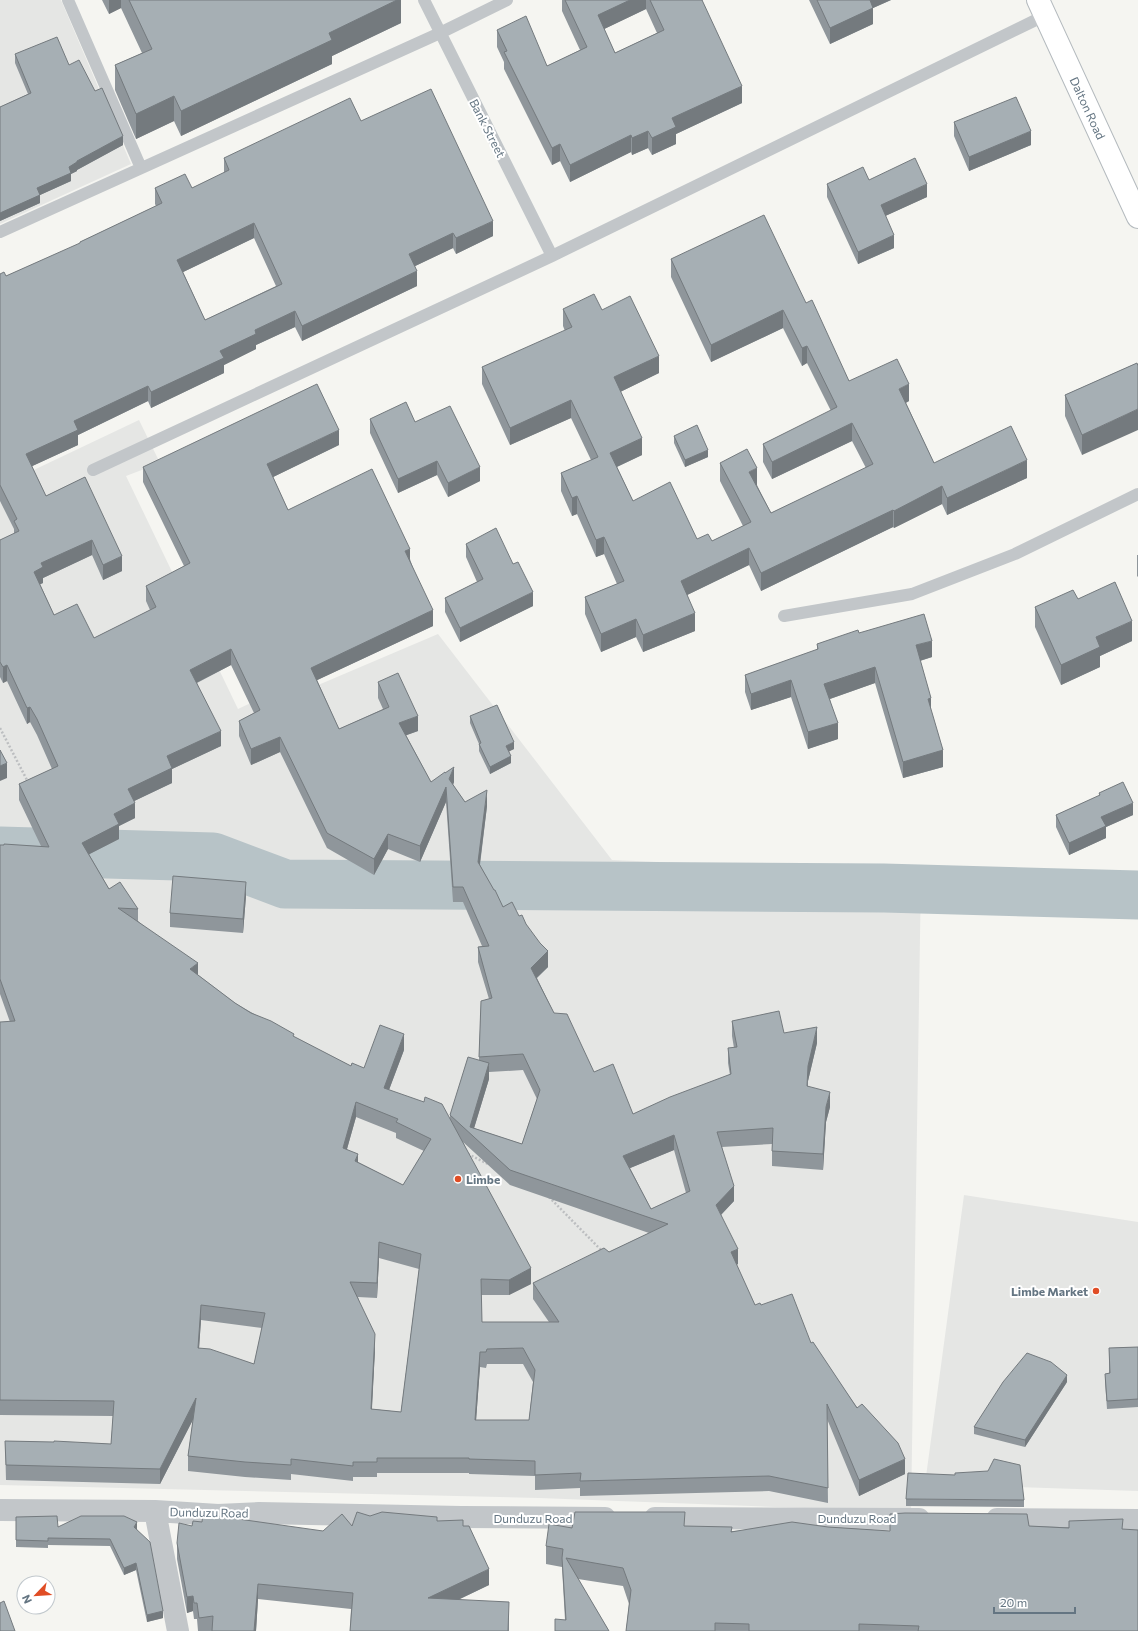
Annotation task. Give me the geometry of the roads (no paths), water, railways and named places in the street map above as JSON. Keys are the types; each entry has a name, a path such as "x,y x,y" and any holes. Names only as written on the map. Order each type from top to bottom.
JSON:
{"main road":[{"name":"Dalton Road","path":"1042,8 1138,217"}],"street":[{"name":"Dunduzu Road","path":"0,1510 155,1511 218,1515 259,1513 461,1517 939,1519"},
{"path":"155,1511 178,1631"},
{"path":"978,1519 1138,1520"}],"lane":[{"path":"68,0 141,168"},
{"name":"Bank Street","path":"424,0 552,256"},
{"path":"0,232 440,33 507,0"},
{"path":"93,470 552,256 1042,8"},
{"path":"784,616 912,594 1015,554 1138,494"}],"waterway":[{"path":"0,851 213,857 285,884 884,888 1138,895"}],"place":[{"name":"Limbe","path":"458,1179"},
{"name":"Limbe Market","path":"1096,1291"}]}
